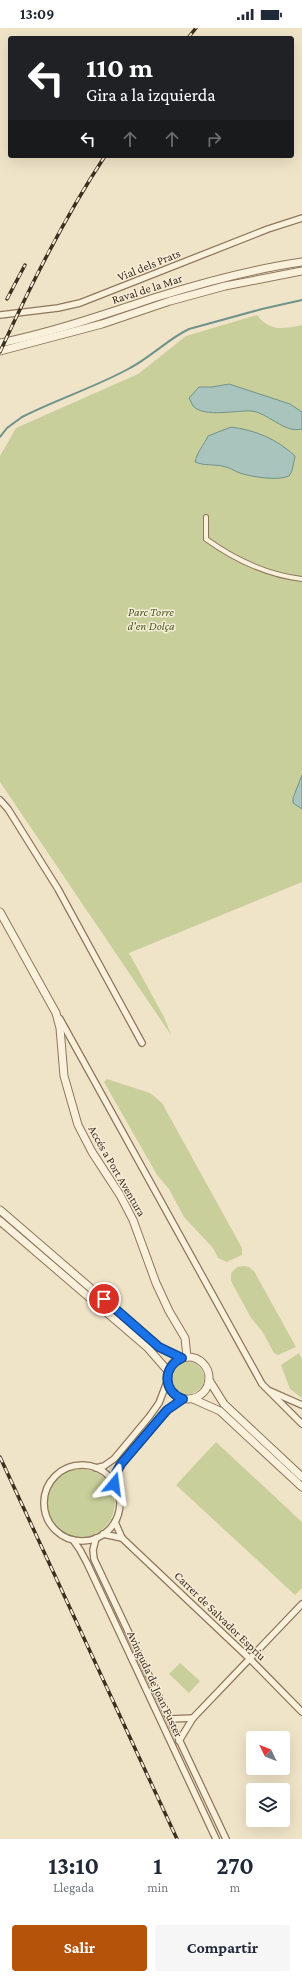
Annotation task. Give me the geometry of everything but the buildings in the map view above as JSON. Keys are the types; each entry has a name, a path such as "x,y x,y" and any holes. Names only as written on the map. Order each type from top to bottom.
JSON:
{"street":[{"name":"Vial dels Prats","path":"0,315 58,308 80,303 268,229 302,218"},
{"name":"Raval de la Mar","path":"0,343 21,339 96,318 229,276 302,262"},
{"name":"Raval de la Mar","path":"0,351 102,324 170,301 225,286 302,271"},
{"path":"206,517 206,539 218,547 254,566 302,579"},
{"path":"0,800 8,809 58,889 142,1043"},
{"name":"Accés a Port Aventura","path":"0,912 165,1212 262,1384 302,1424"},
{"name":"Accés a Port Aventura","path":"56,1013 60,1028 64,1076 78,1125 92,1152 120,1195 133,1220 159,1289 185,1338 184,1358"},
{"path":"0,1210 155,1344 184,1358 195,1358 204,1364 208,1370 209,1380 224,1404 302,1477"},
{"path":"0,1221 147,1347 168,1371"},
{"path":"96,1468 104,1466 114,1459 149,1417 159,1402 167,1382 168,1371 172,1364 184,1358"},
{"path":"193,1399 203,1393 209,1380"},
{"path":"167,1382 173,1393 183,1399 193,1399 220,1411 302,1487"},
{"path":"268,1390 302,1404"},
{"path":"114,1484 116,1473 121,1464 167,1410 183,1399"},
{"path":"84,1465 96,1468 107,1475 114,1484 120,1500 119,1511 115,1522 103,1534 96,1538 84,1541 73,1540 56,1532 48,1522 44,1510 46,1491 54,1477 65,1469 84,1465"},
{"name":"Carrer de Salvador Espriu","path":"115,1522 122,1538 250,1659 302,1712"},
{"path":"103,1534 122,1538"},
{"name":"Avinguda de Joan Fuster","path":"96,1538 93,1550 94,1559 226,1839"},
{"name":"Avinguda de Joan Fuster","path":"73,1540 80,1550 216,1839"},
{"path":"179,1741 193,1718 302,1604"},
{"path":"170,1719 193,1718"}],"green space":[{"name":"Parc Torre d'en Dolça","path":"257,315 272,327 289,328 302,325 302,882 129,953 164,1017 171,1035 0,782 0,456 16,428 138,374 186,336"},
{"path":"107,1079 150,1093 162,1103 242,1248 242,1255 227,1262 218,1258 213,1248 184,1217 169,1189 157,1175 104,1082"},
{"path":"237,1267 249,1267 254,1271 296,1347 278,1355 274,1353 262,1331 251,1318 231,1281 231,1273"},
{"path":"299,1353 302,1359 302,1398 290,1389 281,1365"},
{"path":"185,1362 191,1362 200,1366 204,1378 200,1390 191,1394 185,1394 176,1390 172,1381 172,1375 176,1366"},
{"path":"216,1442 302,1522 302,1588 295,1595 176,1485"},
{"path":"81,1469 94,1472 105,1479 112,1490 115,1503 112,1516 105,1527 94,1534 81,1537 68,1534 57,1527 50,1516 47,1503 50,1490 57,1479 68,1472"},
{"path":"180,1663 200,1681 189,1693 169,1674"}],"water":[{"path":"229,384 290,404 302,412 302,429 296,430 283,426 257,412 205,412 198,410 193,406 189,398 199,387 212,387"},
{"path":"231,427 249,430 265,436 288,450 295,456 292,471 289,476 272,478 251,476 218,465 195,462 197,455 208,436"},
{"path":"302,775 302,809 293,803 293,798"}],"waterway":[{"path":"0,437 7,428 22,417 117,375 145,359 181,333 189,329 262,309 302,300"}],"railway":[{"path":"190,36 196,28"},
{"path":"0,352 62,227 104,158"},
{"path":"7,299 25,265"},
{"path":"0,1457 177,1839"}],"route":[{"path":"104,1299 159,1347 182,1358 172,1364 168,1371 167,1382 173,1393 183,1399 167,1410 121,1464 116,1473 114,1484"}]}
